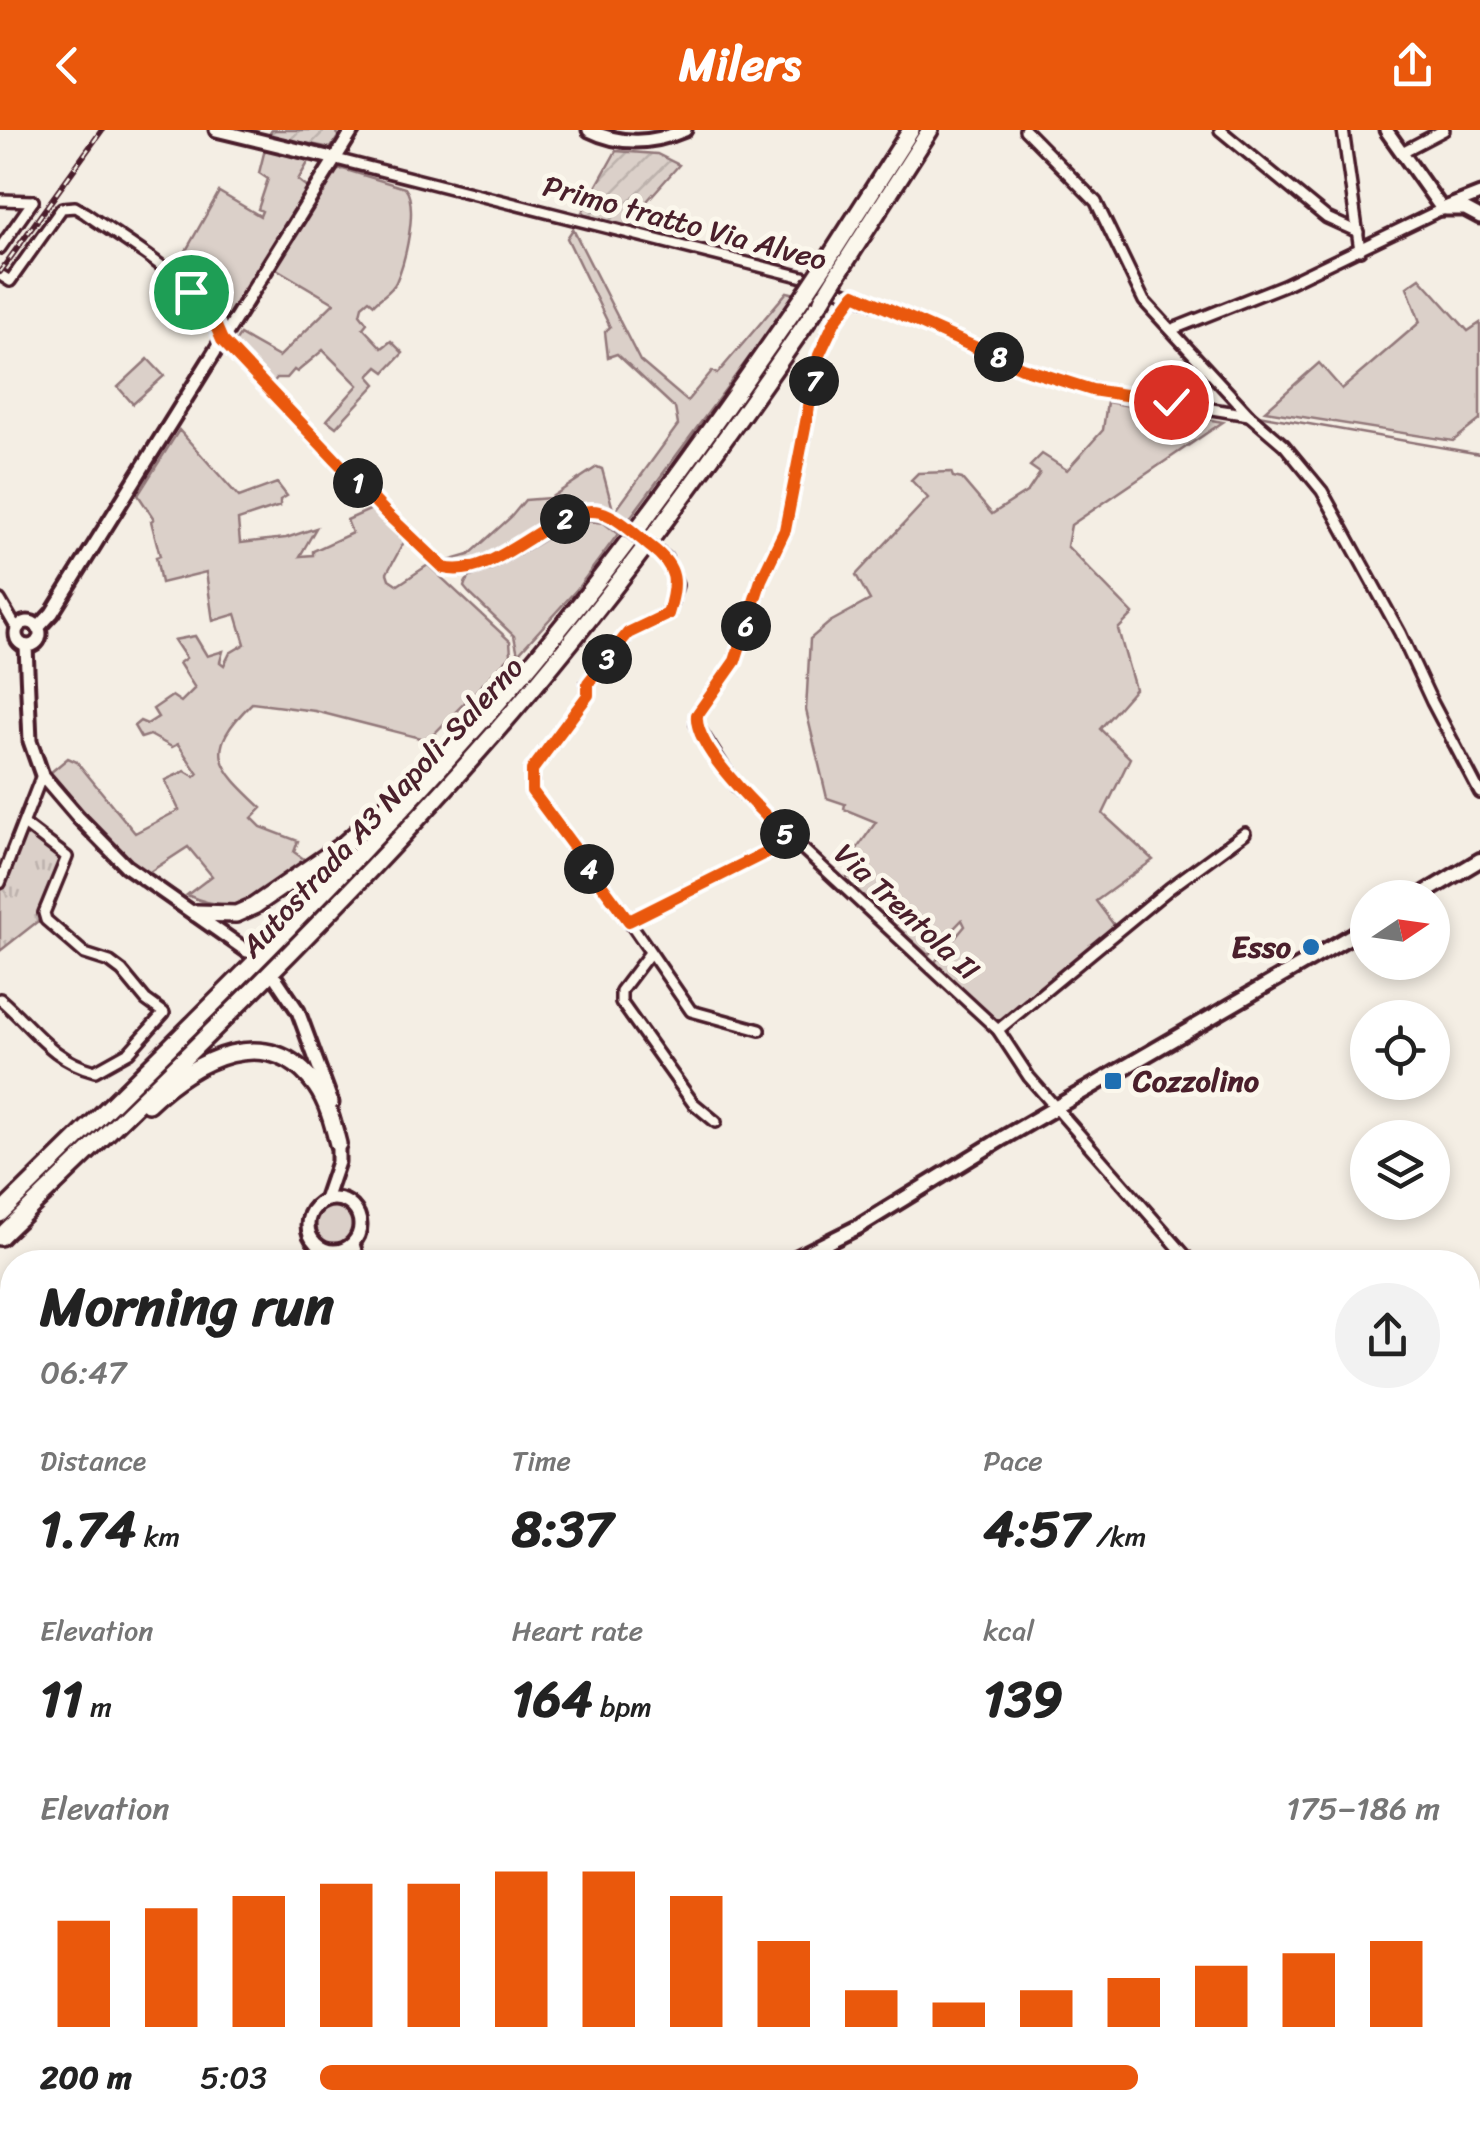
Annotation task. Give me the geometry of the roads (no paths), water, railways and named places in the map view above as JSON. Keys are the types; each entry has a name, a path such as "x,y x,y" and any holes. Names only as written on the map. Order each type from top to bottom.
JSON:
{"highway":[{"name":"Autostrada A3 Napoli-Salerno","path":"0,1237 378,861 469,762 621,576 822,300 831,270 911,130"},
{"name":"Autostrada A3 Napoli-Salerno","path":"0,1214 360,856 516,682 648,512 804,296 831,270 930,130"},
{"path":"196,913 236,914 254,906 344,844 385,812 478,715 516,682"},
{"path":"61,1178 190,1070 215,1056 238,1051 281,1057 299,1068 315,1083 326,1103 338,1144"}],"main road":[{"path":"1446,880 1480,860"},
{"path":"812,1250 858,1227 1350,937"}],"street":[{"name":"Primo tratto Via Alveo","path":"216,130 803,277 855,294 1022,368 1092,390 1249,414"},
{"path":"26,646 39,640 38,628 52,613 353,130"},
{"path":"589,130 629,142 660,139 685,130"},
{"path":"1025,130 1096,202 1144,301 1249,414 1284,445 1322,492 1400,633 1480,793"},
{"path":"1220,130 1327,218 1358,232"},
{"path":"1343,130 1360,250"},
{"path":"1386,130 1442,208"},
{"path":"1402,152 1444,130"},
{"path":"1173,329 1480,194"},
{"path":"0,200 32,201 0,248"},
{"path":"5,282 62,208 75,208 172,274 205,308 222,340 387,514 444,568 456,571 493,560 583,511 608,515 666,558 677,585 668,614 628,633 618,645 588,683 588,695 532,770 530,781 532,791 691,1011 760,1030"},
{"path":"1442,208 1465,209 1480,217"},
{"name":"Via Trentola II","path":"855,294 835,321 819,355 785,530 761,580 735,661 697,715 696,724 737,788 998,1030 1030,1077 1181,1250"},
{"path":"0,600 17,628 16,638 26,646 30,741 42,775 126,866 246,950"},
{"path":"17,628 29,622 38,628"},
{"path":"0,883 42,775"},
{"path":"0,999 22,1016 47,1048 95,1071 129,1052 164,1013 110,962 85,954 46,920 44,914 67,857 24,824"},
{"path":"998,1030 1170,888 1245,833"},
{"path":"629,921 791,840"},
{"path":"649,954 621,991 621,1002 693,1102 716,1122"},
{"path":"276,980 298,1011 338,1120 338,1162 345,1201"},
{"path":"325,1200 345,1201 354,1207 360,1226 352,1244 340,1250 321,1247 309,1232 311,1213 325,1200 338,1162"},
{"path":"352,1244 354,1250"}],"waterway":[{"path":"1258,415 1480,454"}],"railway":[{"path":"0,272 102,130"}],"place":[{"name":"Esso","path":"1311,947"},
{"name":"Cozzolino","path":"1113,1081"}]}
